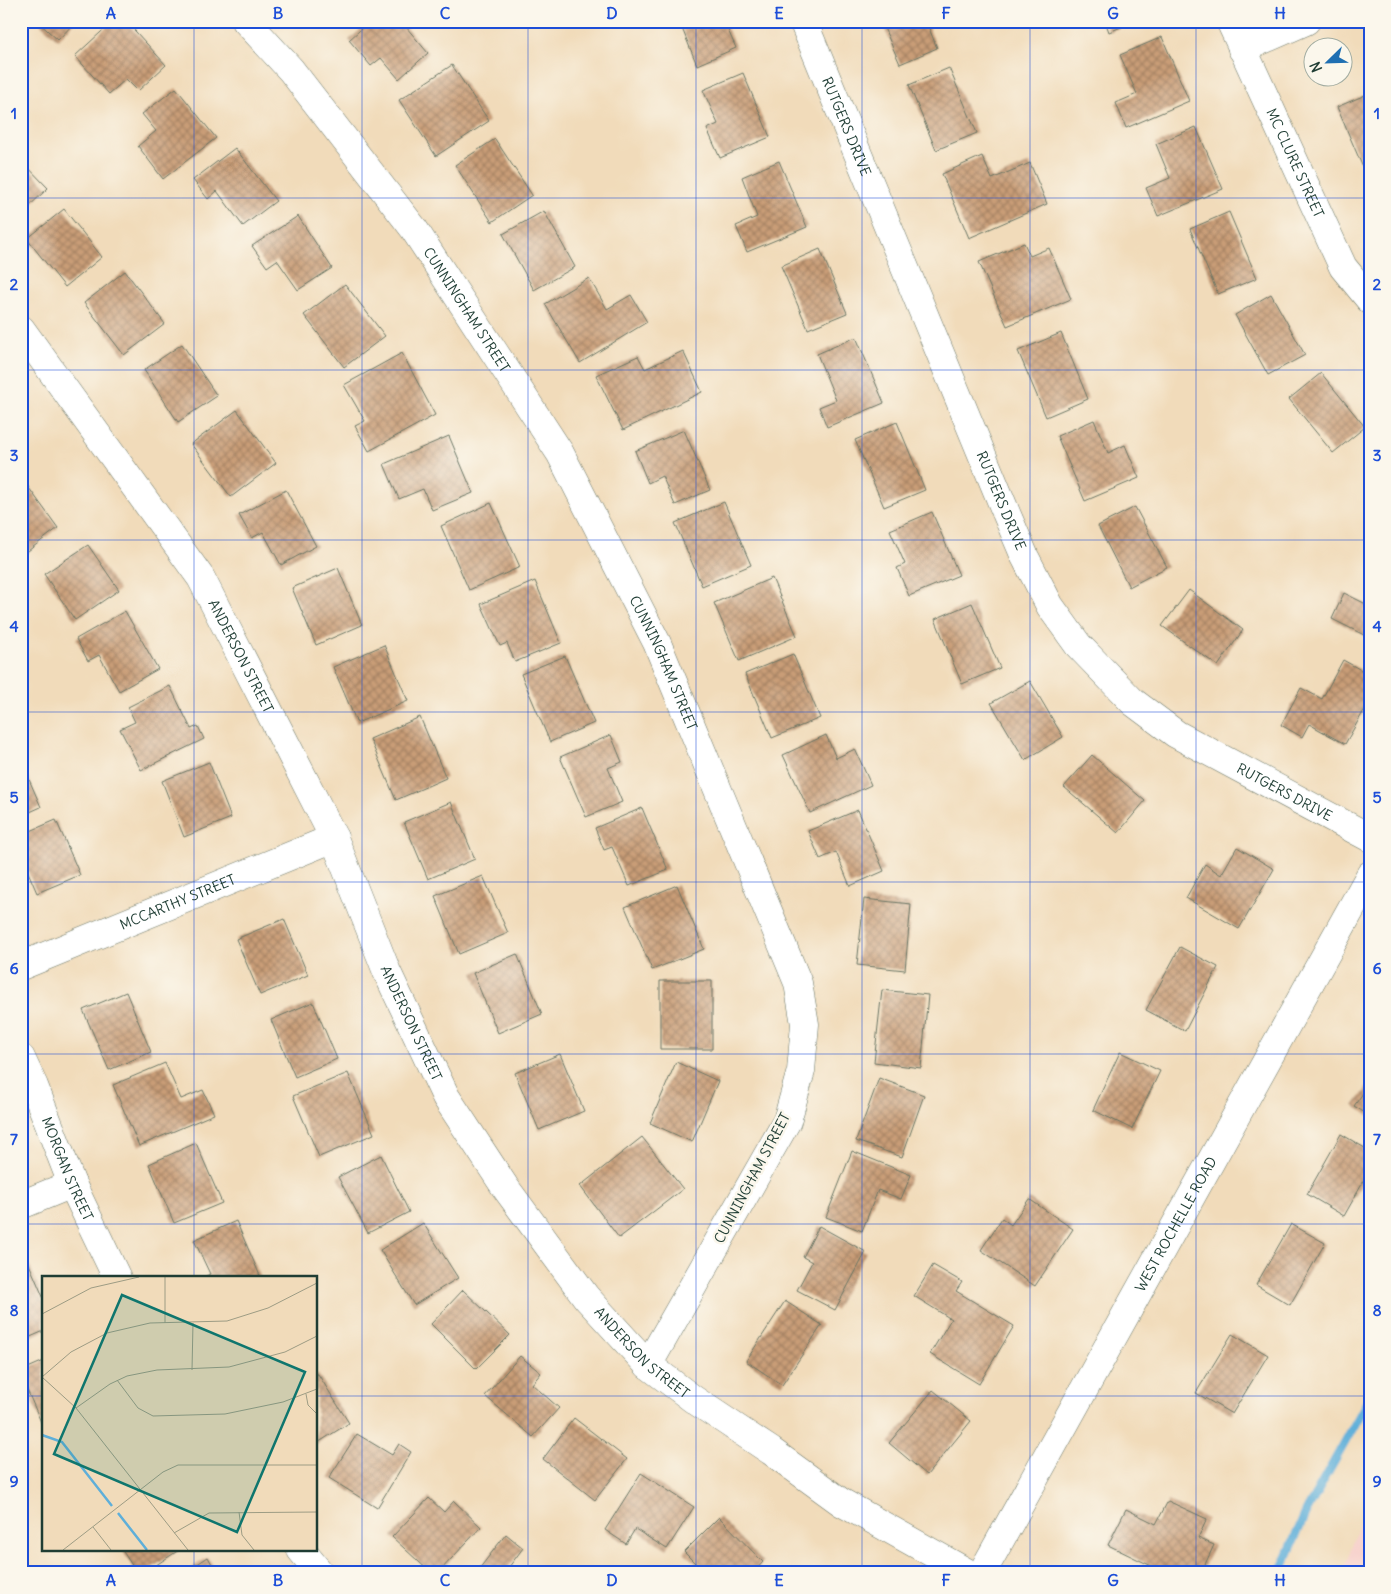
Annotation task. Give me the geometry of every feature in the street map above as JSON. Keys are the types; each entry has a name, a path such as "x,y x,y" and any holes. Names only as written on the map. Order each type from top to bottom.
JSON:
{"street":[{"name":"CUNNINGHAM STREET","path":"246,21 291,70 414,229 560,454 657,643 798,983 805,1024 801,1071 787,1121 648,1365"},
{"name":"RUTGERS DRIVE","path":"803,21 1018,540 1050,606 1078,645 1132,702 1176,734 1370,838"},
{"name":"MC CLURE STREET","path":"1230,21 1343,267 1370,300"},
{"path":"1242,48 1306,21"},
{"name":"ANDERSON STREET","path":"21,329 201,578 334,838 387,972 446,1097 504,1187 586,1297 648,1365 693,1399 771,1451 841,1502 968,1573"},
{"name":"MCCARTHY STREET","path":"21,966 334,838"},
{"name":"WEST ROCHELLE ROAD","path":"982,1573 1370,875"},
{"name":"MORGAN STREET","path":"21,1058 34,1086 72,1184 116,1276"},
{"path":"21,1205 72,1184"},
{"path":"302,1552 320,1573"}],"shaded area":[{"path":"1370,1503 1370,1573 1343,1573 1360,1521"}],"building":[{"path":"37,21 76,21 58,40"},
{"path":"113,21 126,21 166,65 138,91 126,79 109,94 75,56"},
{"path":"370,21 401,21 428,53 399,79 381,58 371,66 349,40"},
{"path":"679,21 724,21 736,48 697,65"},
{"path":"881,21 926,21 937,48 900,64"},
{"path":"1105,21 1136,21 1109,32"},
{"path":"1162,37 1189,101 1126,128 1116,103 1137,94 1120,55"},
{"path":"452,65 489,121 436,156 399,100"},
{"path":"949,68 977,133 936,150 909,85"},
{"path":"743,73 770,137 720,158 707,129 718,124 703,90"},
{"path":"176,88 216,138 163,179 138,146 156,131 142,114"},
{"path":"1370,93 1370,167 1364,170 1337,107"},
{"path":"1196,127 1223,189 1158,216 1146,188 1170,178 1156,144"},
{"path":"495,139 532,195 492,222 455,165"},
{"path":"235,148 276,201 243,226 217,191 208,199 193,180"},
{"path":"982,156 992,179 1030,163 1047,204 969,238 942,174"},
{"path":"21,160 48,188 21,214"},
{"path":"779,161 807,227 747,252 736,226 757,217 742,177"},
{"path":"64,209 102,257 65,287 27,239"},
{"path":"544,211 575,267 534,290 503,234"},
{"path":"1229,212 1257,278 1218,294 1190,229"},
{"path":"298,216 332,268 298,290 277,260 267,267 252,246"},
{"path":"1024,243 1030,256 1049,248 1071,299 1007,326 979,262"},
{"path":"820,249 847,313 808,329 781,266"},
{"path":"125,271 165,324 124,355 84,303"},
{"path":"589,278 607,309 631,295 647,322 580,363 545,304"},
{"path":"345,284 385,336 344,367 304,315"},
{"path":"1271,294 1305,355 1268,375 1235,315"},
{"path":"1061,333 1088,399 1046,417 1018,351"},
{"path":"856,337 884,403 827,427 819,407 836,400 817,354"},
{"path":"182,344 217,396 178,422 144,370"},
{"path":"683,351 702,392 623,430 596,375 638,356 645,369"},
{"path":"402,353 435,415 369,451 355,426 365,421 344,385"},
{"path":"1321,373 1365,427 1333,453 1289,399"},
{"path":"237,410 276,463 231,497 191,444"},
{"path":"1094,420 1108,453 1125,445 1139,478 1085,501 1057,436"},
{"path":"897,422 925,490 884,507 855,440"},
{"path":"684,430 710,490 675,505 662,476 648,483 635,451"},
{"path":"449,436 473,493 432,510 423,489 399,499 384,464"},
{"path":"21,477 58,528 24,554 21,550"},
{"path":"286,490 316,546 281,565 263,532 252,538 239,515"},
{"path":"724,502 751,565 702,586 675,523"},
{"path":"491,503 520,567 469,590 441,526"},
{"path":"1135,507 1167,567 1129,587 1098,526"},
{"path":"932,512 959,575 909,596 897,568 905,564 890,530"},
{"path":"88,545 119,590 75,620 44,574"},
{"path":"338,568 362,625 316,645 292,588"},
{"path":"772,578 797,636 739,661 714,603"},
{"path":"535,581 561,643 515,662 507,643 500,646 481,604"},
{"path":"1189,590 1243,630 1218,666 1162,626"},
{"path":"1344,593 1370,606 1370,638 1332,619"},
{"path":"972,603 1000,668 962,684 935,619"},
{"path":"125,611 158,669 119,691 99,655 88,661 76,639"},
{"path":"384,645 408,701 357,723 333,667"},
{"path":"793,654 820,718 772,738 745,674"},
{"path":"565,656 594,723 550,742 521,674"},
{"path":"1343,660 1370,675 1370,700 1345,744 1309,724 1302,737 1281,725 1301,688 1322,699"},
{"path":"1030,681 1063,737 1025,760 991,703"},
{"path":"170,686 191,729 198,726 204,739 141,770 120,729 135,722 128,707"},
{"path":"420,717 446,778 396,800 370,739"},
{"path":"611,735 622,762 608,768 622,802 586,817 560,757"},
{"path":"826,735 836,758 855,749 871,785 810,813 783,755"},
{"path":"1092,755 1145,801 1118,833 1064,787"},
{"path":"21,761 41,807 21,816"},
{"path":"209,762 231,818 184,837 162,781"},
{"path":"451,802 475,859 428,879 404,822"},
{"path":"642,808 668,870 629,886 612,847 604,850 595,828"},
{"path":"858,810 884,871 850,886 836,852 820,859 808,831"},
{"path":"56,820 80,875 37,893 25,865 21,867 21,835"},
{"path":"1237,847 1274,869 1239,929 1186,898 1205,864 1221,875"},
{"path":"483,876 508,933 459,954 435,896"},
{"path":"677,885 704,949 652,970 625,907"},
{"path":"864,899 911,904 905,970 857,965"},
{"path":"284,919 308,975 260,995 236,939"},
{"path":"1180,947 1218,967 1185,1031 1146,1010"},
{"path":"517,954 542,1014 498,1033 473,973"},
{"path":"660,981 712,981 712,1049 660,1049"},
{"path":"882,990 928,995 921,1068 874,1062"},
{"path":"126,992 151,1052 109,1070 83,1010"},
{"path":"313,1002 337,1059 295,1077 271,1020"},
{"path":"1120,1052 1160,1071 1132,1129 1093,1110"},
{"path":"560,1054 584,1111 539,1130 515,1073"},
{"path":"676,1062 718,1081 692,1142 650,1123"},
{"path":"165,1063 181,1099 203,1090 214,1114 139,1146 113,1085"},
{"path":"348,1073 374,1134 319,1157 293,1096"},
{"path":"879,1078 924,1095 902,1157 856,1141"},
{"path":"1370,1083 1370,1116 1354,1106"},
{"path":"1341,1134 1370,1151 1370,1170 1344,1216 1307,1194"},
{"path":"642,1137 683,1189 619,1238 580,1186"},
{"path":"196,1143 222,1203 174,1223 149,1164"},
{"path":"852,1151 911,1175 901,1199 878,1190 862,1231 826,1217"},
{"path":"381,1155 409,1212 368,1233 338,1177"},
{"path":"1029,1199 1073,1229 1035,1286 981,1250 1002,1218 1011,1225"},
{"path":"236,1221 260,1276 206,1276 210,1274 194,1240"},
{"path":"423,1223 458,1278 414,1305 380,1250"},
{"path":"1291,1224 1325,1243 1290,1305 1256,1285"},
{"path":"819,1226 866,1252 835,1310 797,1290 812,1262 803,1257"},
{"path":"29,1264 42,1294 42,1332 21,1341 21,1267"},
{"path":"933,1265 962,1282 956,1291 1014,1326 979,1384 930,1354 951,1319 914,1296"},
{"path":"463,1290 510,1335 476,1369 431,1324"},
{"path":"785,1301 822,1325 782,1385 746,1361"},
{"path":"1232,1334 1268,1355 1232,1414 1196,1393"},
{"path":"520,1356 541,1373 532,1384 559,1408 533,1437 485,1396"},
{"path":"42,1362 42,1424 21,1376 21,1371"},
{"path":"318,1374 349,1423 318,1443"},
{"path":"933,1390 971,1421 927,1475 889,1443"},
{"path":"574,1418 627,1459 595,1500 543,1459"},
{"path":"357,1434 392,1455 399,1444 411,1452 377,1508 329,1478"},
{"path":"641,1473 694,1507 667,1549 635,1529 626,1544 605,1530"},
{"path":"429,1498 444,1512 454,1501 481,1527 438,1573 431,1573 392,1537"},
{"path":"1168,1501 1207,1519 1198,1538 1214,1545 1201,1573 1166,1573 1108,1545 1126,1509 1156,1524"},
{"path":"719,1517 763,1562 753,1573 705,1573 684,1552"},
{"path":"506,1534 523,1548 506,1571 509,1573 476,1573"},
{"path":"123,1552 176,1552 144,1573 137,1573"},
{"path":"208,1557 217,1573 184,1573"}],"waterway":[{"path":"1280,1573 1306,1512 1370,1397"}]}
